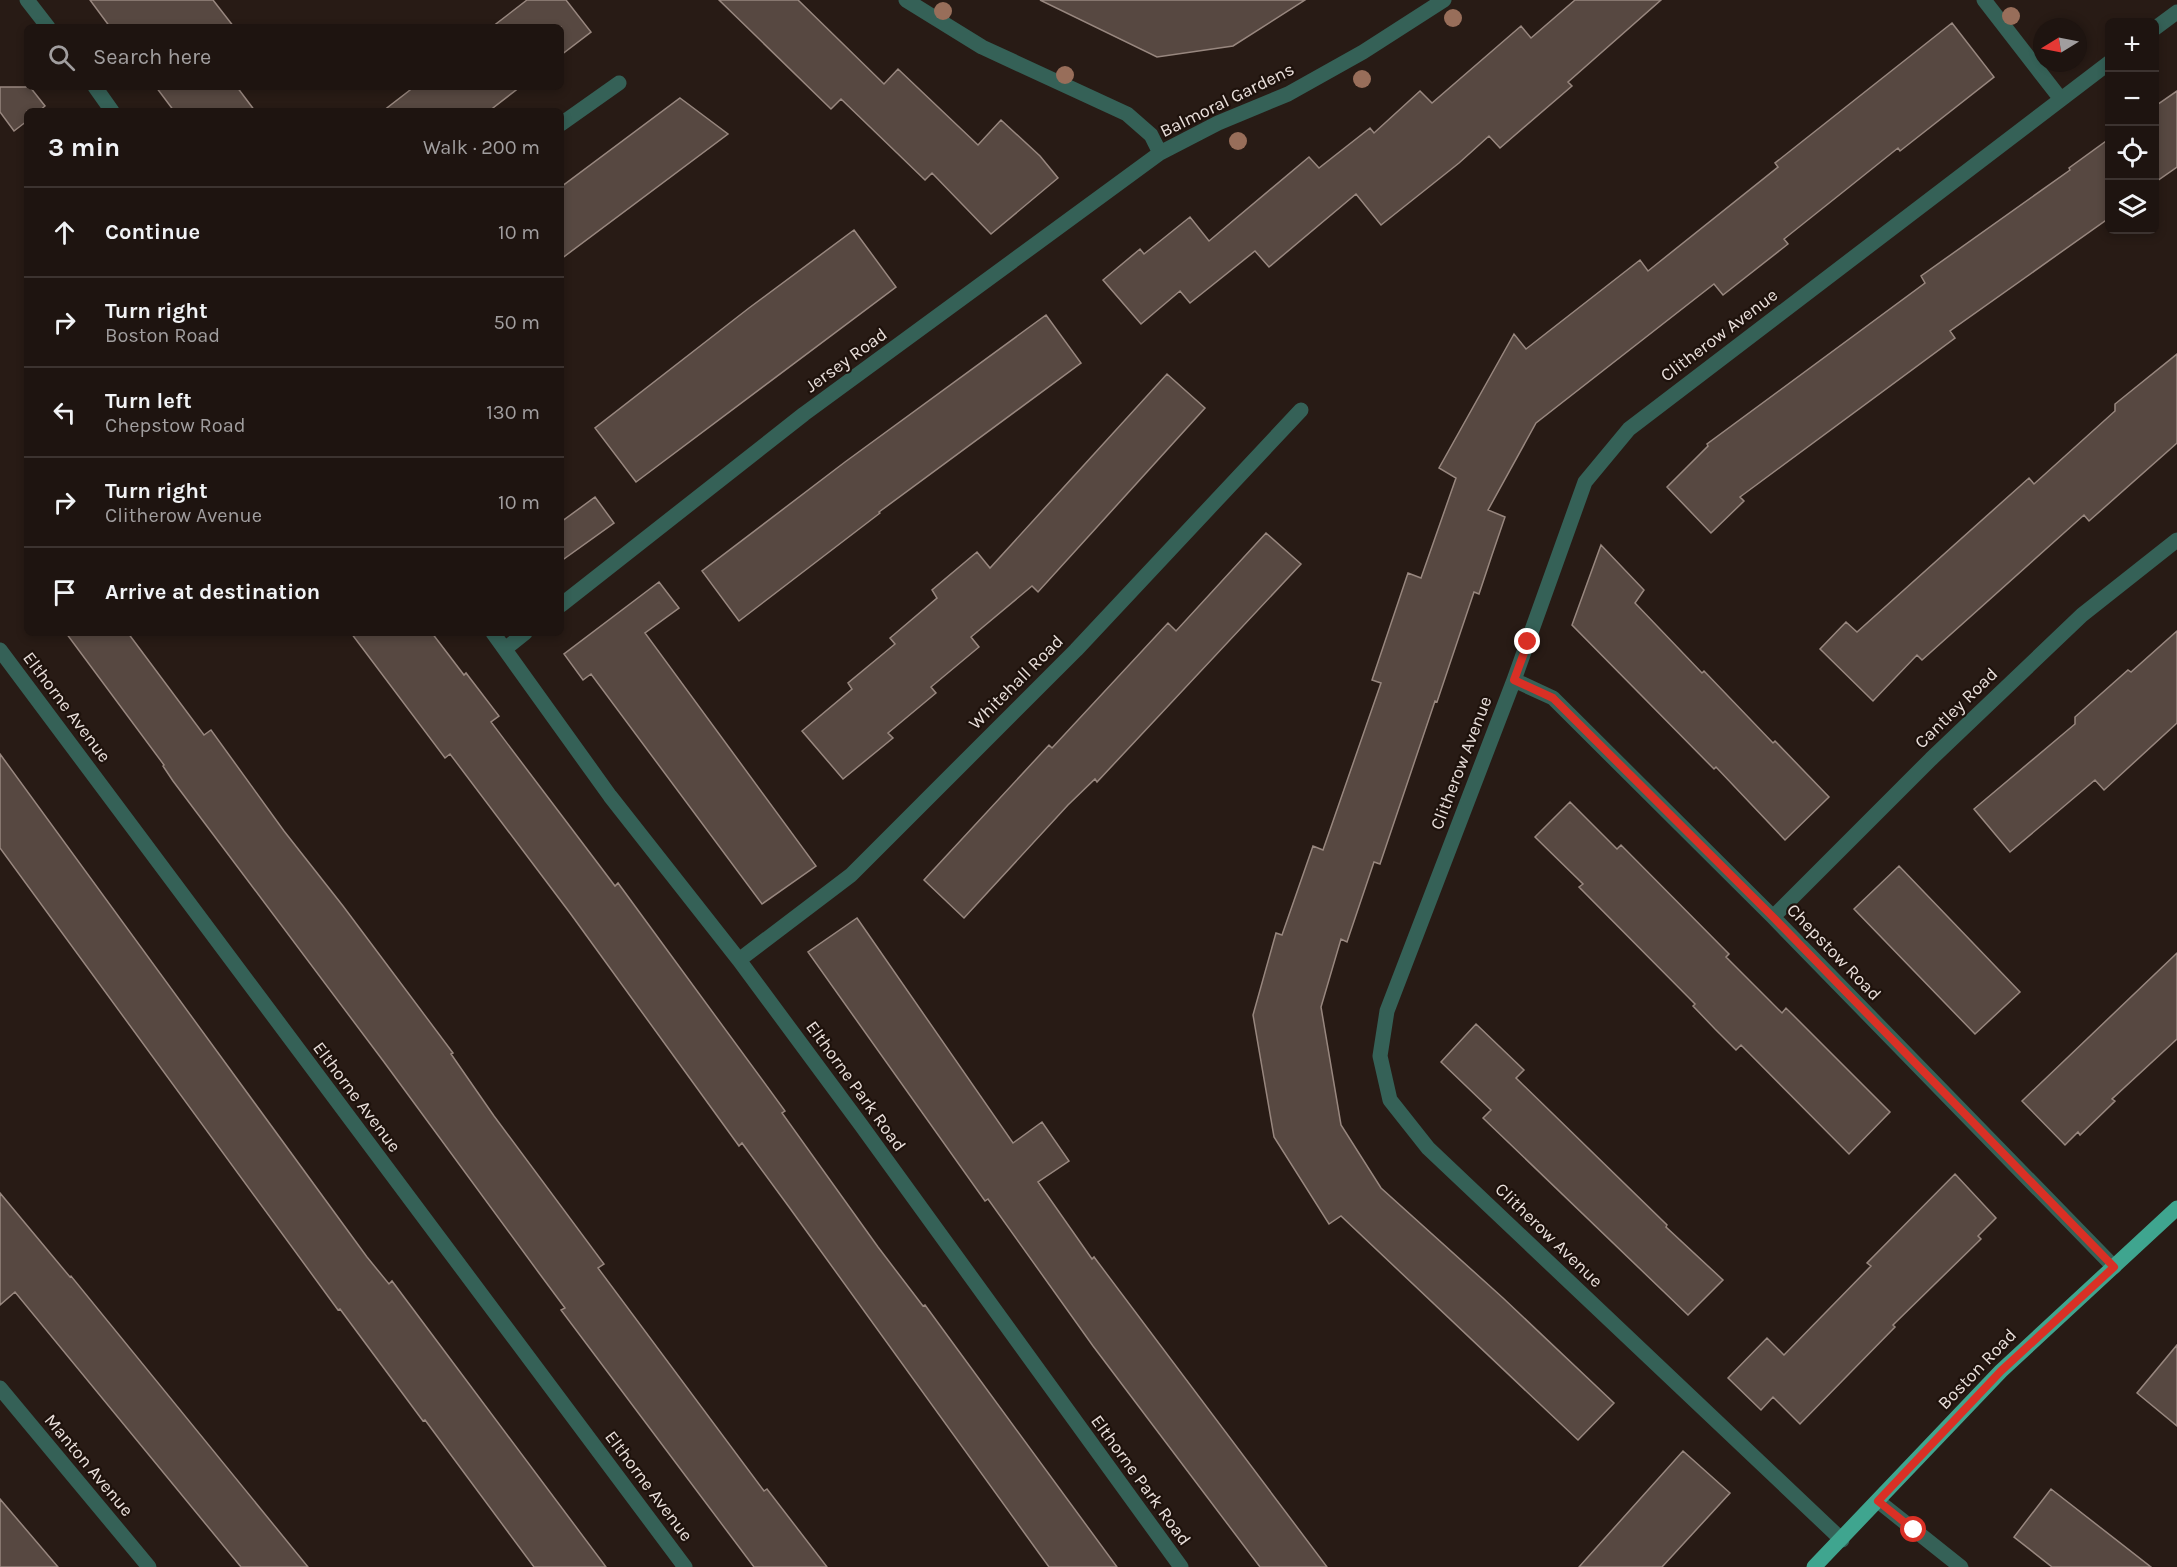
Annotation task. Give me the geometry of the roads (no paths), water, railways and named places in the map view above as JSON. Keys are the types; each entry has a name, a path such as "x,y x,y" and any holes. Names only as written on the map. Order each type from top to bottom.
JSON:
{"main road":[{"name":"Boston Road","path":"1814,1567 2001,1371 2177,1208"}],"street":[{"path":"27,0 46,24"},
{"name":"Balmoral Gardens","path":"906,0 982,47 1127,114 1151,135 1160,153 1218,123 1287,94 1363,52 1444,0"},
{"path":"1984,0 2060,98"},
{"path":"2159,25 2177,12"},
{"name":"Clitherow Avenue","path":"1842,1540 1428,1148 1390,1100 1380,1056 1387,1011 1514,680 1585,483 1629,429 2105,65"},
{"path":"564,122 619,83"},
{"path":"96,90 110,108"},
{"name":"Jersey Road","path":"564,603 804,414 1160,153"},
{"name":"Whitehall Road","path":"738,960 851,874 1076,650 1301,410"},
{"name":"Cantley Road","path":"1773,917 1931,759 2082,615 2177,540"},
{"name":"Elthorne Park Road","path":"495,636 609,795 738,960 868,1135 1181,1567"},
{"path":"505,649 521,636"},
{"name":"Elthorne Avenue","path":"0,650 685,1567"},
{"name":"Chepstow Road","path":"1514,680 1553,698 1773,917 2114,1267"},
{"name":"Manton Avenue","path":"0,1388 148,1567"},
{"path":"1878,1501 1960,1567"}]}
